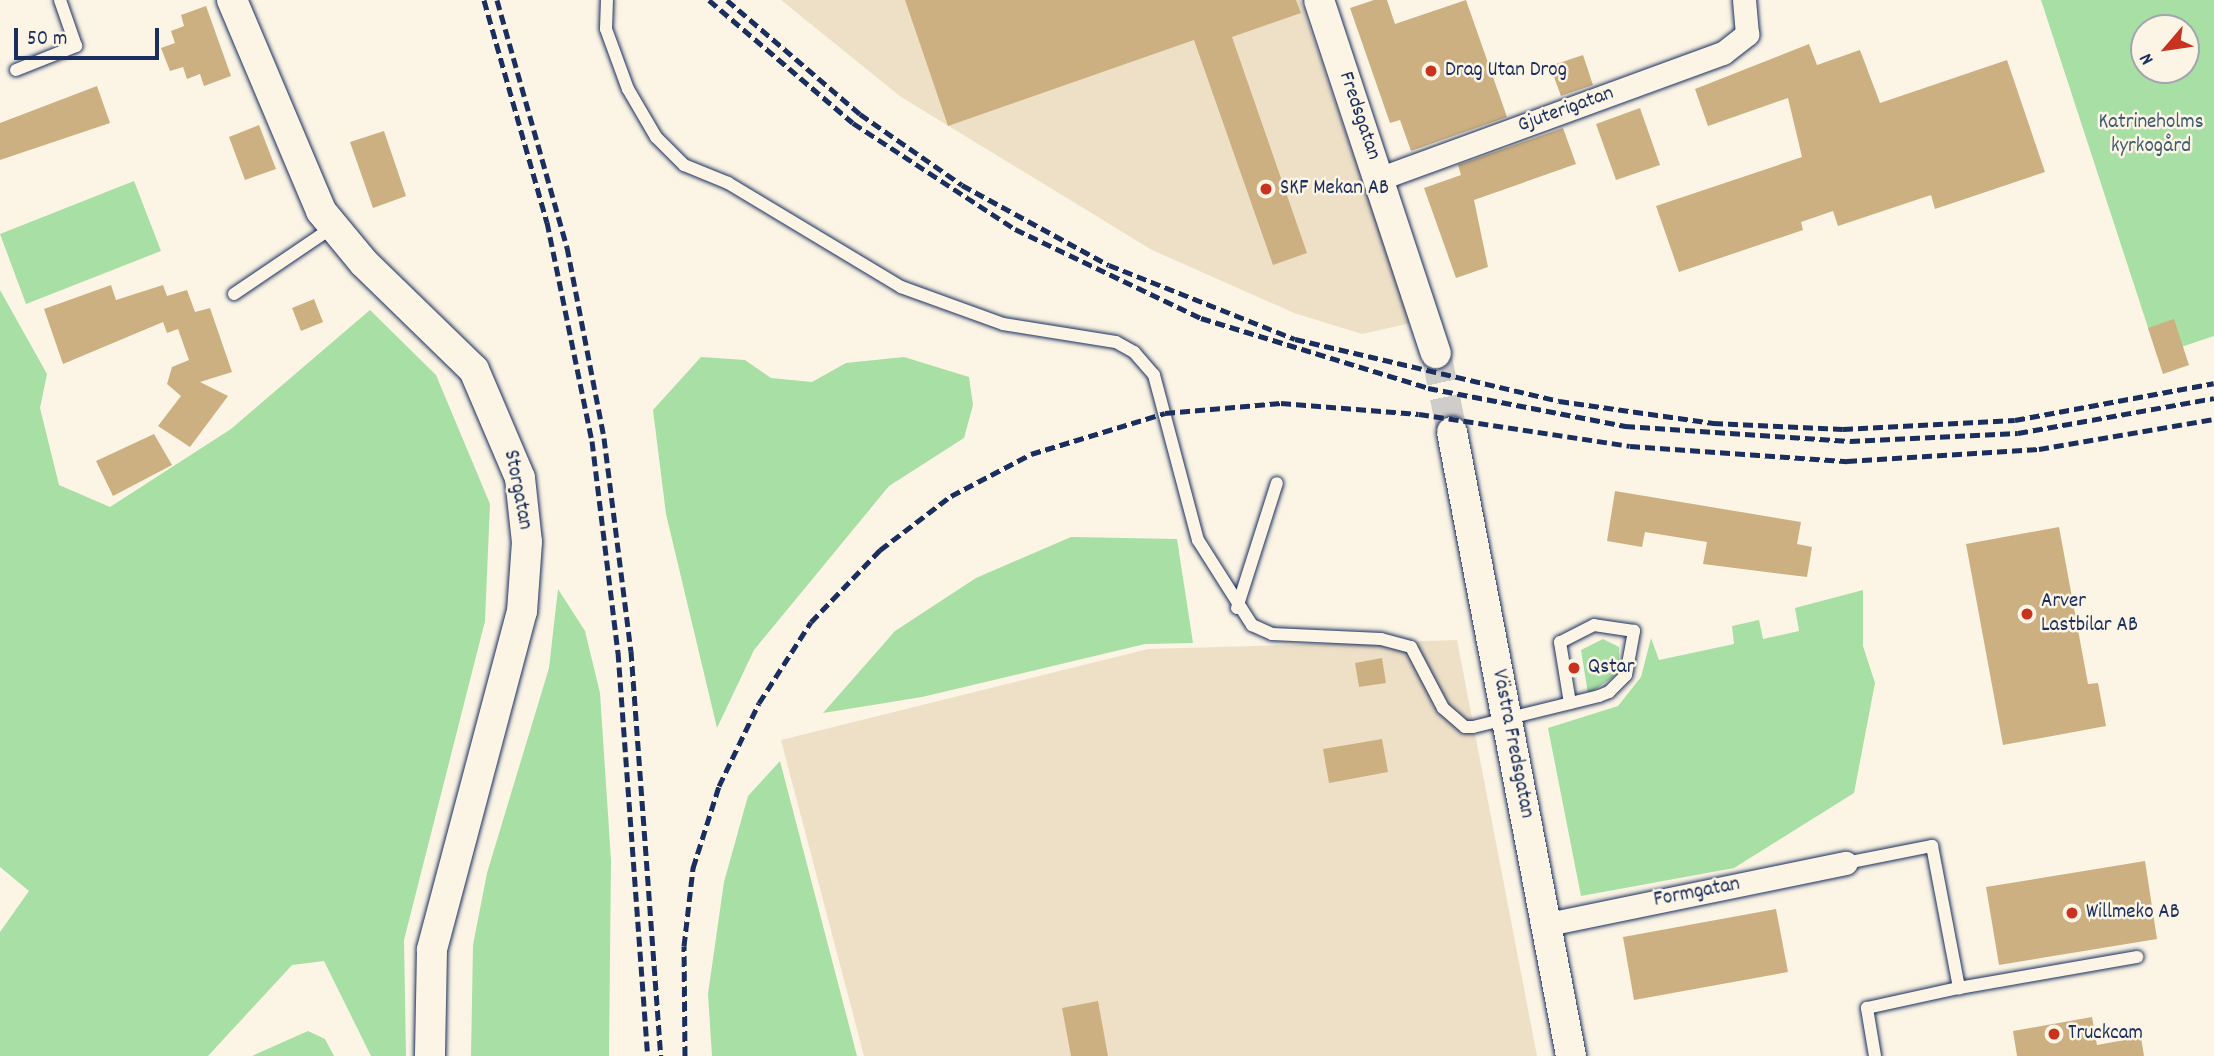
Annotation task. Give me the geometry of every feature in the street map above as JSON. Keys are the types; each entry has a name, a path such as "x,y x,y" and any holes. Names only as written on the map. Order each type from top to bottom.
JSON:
{"street":[{"name":"Storgatan","path":"232,0 307,184 333,227 474,370 506,434 525,513 522,611 432,950 430,1056"},
{"name":"Fredsgatan","path":"1319,0 1381,178 1436,353"},
{"name":"Gjuterigatan","path":"1381,178 1723,53 1746,36 1744,0"},
{"name":"Västra Fredsgatan","path":"1452,432 1572,1056"},
{"name":"Formgatan","path":"1548,923 1846,863"}],"lane":[{"path":"16,69 76,46 60,0"},
{"path":"607,0 606,29 628,89 656,137 684,165 728,183 901,288 1003,324 1116,342 1134,352 1154,375 1198,540 1237,608 1272,634 1402,643 1418,652 1443,708 1458,723 1473,727 1570,703 1617,686 1626,675 1634,631 1594,625 1560,642 1570,703"},
{"path":"234,294 333,227"},
{"path":"1237,608 1277,483"},
{"path":"1846,863 1932,846 1959,988"},
{"path":"1875,1056 1867,1008 1959,988 2137,957"}],"shaded area":[{"path":"781,0 1300,0 1411,323 1362,334 1294,313 1152,250 901,97"},
{"path":"1457,640 1537,1056 864,1056 781,740 1148,649"}],"green space":[{"name":"Katrineholms kyrkogård","path":"2041,0 2214,0 2214,336 2157,355"},
{"path":"134,181 161,251 26,304 0,234"},
{"path":"0,290 47,374 40,408 59,485 110,507 231,429 370,310 436,375 490,504 485,621 404,940 406,1056 371,1056 324,961 292,965 208,1056 0,1056 0,932 29,891 0,867"},
{"path":"701,357 745,360 771,378 812,382 846,363 904,357 969,377 973,405 964,438 889,486 754,650 717,728 666,514 653,410"},
{"path":"1071,537 1177,539 1193,643 1145,644 922,697 823,713 895,631 976,578"},
{"path":"558,589 585,631 600,693 611,860 609,1056 471,1056 473,945 487,873 549,668"},
{"path":"1863,590 1863,646 1875,683 1854,793 1734,868 1581,896 1548,728 1618,706 1641,677 1651,638 1659,660 1734,644 1732,626 1759,620 1763,639 1799,631 1795,608"},
{"path":"1603,639 1619,647 1619,673 1588,694 1581,650"},
{"path":"780,761 857,1056 712,1056 708,994 724,882 748,796"},
{"path":"308,1031 325,1039 334,1056 252,1056"}],"building":[{"name":"SKF Mekan AB","path":"905,0 1296,0 1301,13 1232,37 1307,253 1273,265 1194,40 948,126"},
{"name":"Drag Utan Drog","path":"1374,0 1387,0 1395,24 1466,0 1507,117 1411,151 1400,120 1390,123 1350,8"},
{"path":"206,6 231,76 204,86 200,74 187,79 183,67 170,71 161,48 175,43 171,31 184,26 181,15"},
{"path":"1809,44 1817,65 1860,50 1880,103 2007,60 2045,172 1935,209 1931,195 1838,226 1833,211 1801,222 1803,230 1679,272 1656,206 1802,157 1788,98 1708,126 1695,89"},
{"path":"1583,55 1593,85 1561,96 1550,66"},
{"path":"97,86 110,123 0,160 0,123"},
{"path":"1640,108 1660,165 1616,180 1596,124"},
{"path":"259,125 276,169 245,180 229,137"},
{"path":"1563,128 1576,164 1474,200 1488,267 1456,278 1424,188 1461,175 1458,165"},
{"path":"384,131 406,196 373,208 350,142"},
{"path":"111,285 116,300 163,285 167,296 187,290 195,312 210,308 232,372 200,382 228,396 190,447 158,426 181,396 167,384 172,367 189,360 178,329 167,333 163,322 63,364 44,309"},
{"path":"314,299 323,322 301,331 292,308"},
{"path":"2174,319 2189,365 2163,374 2148,328"},
{"path":"154,434 172,465 113,496 96,461"},
{"path":"1615,491 1801,522 1797,544 1812,547 1807,577 1703,564 1707,542 1645,532 1642,547 1607,541"},
{"name":"Arver Lastbilar AB","path":"2059,527 2088,684 2098,683 2106,726 2003,745 1966,544"},
{"path":"1382,658 1386,683 1359,687 1355,663"},
{"path":"1382,739 1388,772 1329,783 1323,749"},
{"name":"Willmeko AB","path":"2145,861 2157,939 1999,965 1986,887"},
{"path":"1776,909 1788,972 1634,1000 1623,937"},
{"path":"1098,1001 1108,1056 1071,1056 1062,1008"},
{"name":"Truckcam","path":"2092,1017 2097,1045 2141,1037 2144,1056 2017,1056 2013,1031"}],"tunnel":[{"path":"1436,353 1452,432"}],"railway":[{"path":"484,0 547,222 592,441 618,652 648,1056"},
{"path":"497,0 567,247 604,438 631,651 661,1056"},
{"path":"709,0 853,123 1015,229 1201,318 1428,388 1625,426 1850,441 2018,433 2214,398"},
{"path":"727,0 860,114 962,185 1109,265 1295,339 1559,401 1713,423 1843,429 2015,420 2214,383"},
{"path":"685,1056 684,946 693,868 719,786 759,703 811,622 880,550 951,496 1031,454 1165,413 1281,403 1419,414 1630,446 1847,461 2039,449 2214,419"}],"place":[{"name":"Drag Utan Drog","path":"1431,71"},
{"name":"SKF Mekan AB","path":"1266,189"},
{"name":"Arver Lastbilar AB","path":"2027,614"},
{"name":"Qstar","path":"1574,668"},
{"name":"Willmeko AB","path":"2072,913"},
{"name":"Truckcam","path":"2054,1034"}]}
